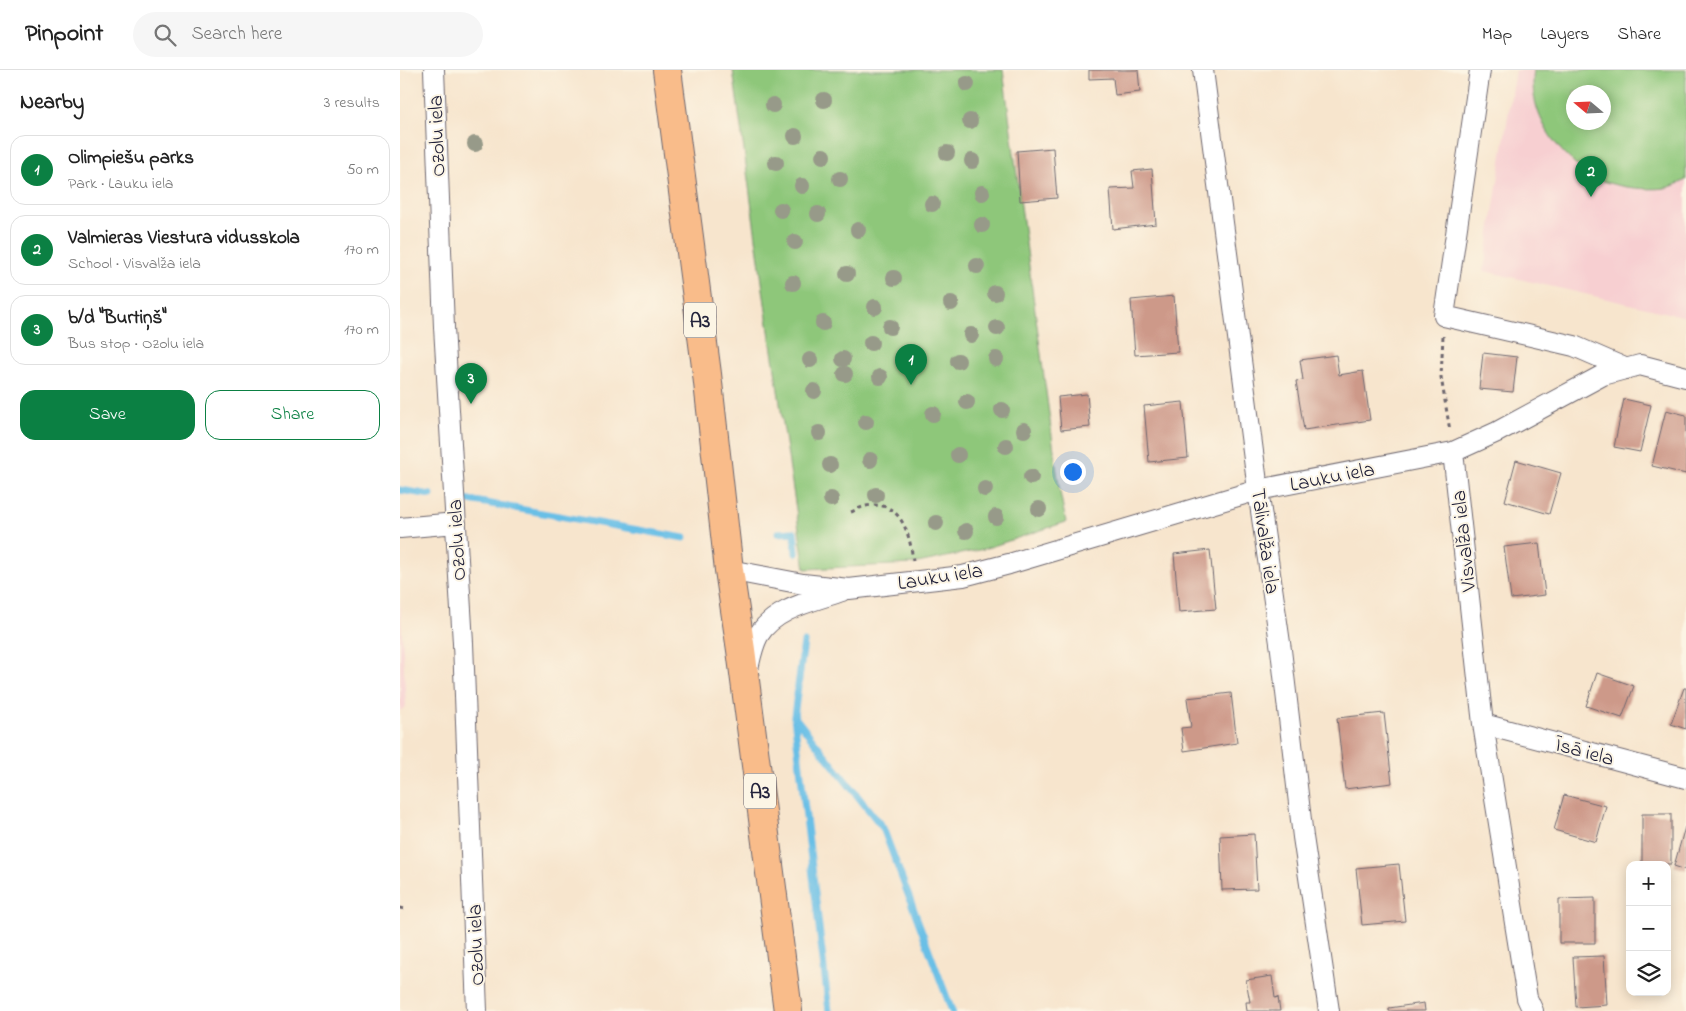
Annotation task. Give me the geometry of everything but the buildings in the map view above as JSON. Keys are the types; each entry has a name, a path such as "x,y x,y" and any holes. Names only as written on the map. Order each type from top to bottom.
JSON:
{"highway":[{"name":"A3","path":"667,70 707,374 729,570 788,1011"}],"street":[{"name":"Ozolu iela","path":"434,70 444,326 463,643 477,1011"},
{"name":"Tālivalža iela","path":"1203,70 1281,650 1303,837 1329,1011"},
{"path":"1480,70 1444,316 1574,346 1627,368"},
{"name":"Lauku iela","path":"848,589 963,576 1258,490 1453,452 1497,432 1603,375 1627,368 1640,365 1686,377"},
{"name":"Visvalža iela","path":"1453,452 1483,724 1527,998 1533,1011"},
{"path":"400,528 456,524"},
{"path":"729,570 774,580 848,589"},
{"path":"745,681 758,636 768,624 793,608 848,589"},
{"name":"Īsā iela","path":"1483,724 1686,778"}],"path":[{"path":"1444,316 1441,377 1453,452"},
{"path":"851,512 865,506 880,506 894,512 904,523 910,540 914,564 914,581"},
{"path":"400,908 405,908"}],"shaded area":[{"path":"1515,70 1686,70 1686,317 1484,271"},
{"path":"400,598 406,706 400,711"}],"green space":[{"path":"733,70 1003,70 1059,487 1066,522 984,549 913,564 805,569 766,311"},
{"path":"1534,70 1686,70 1686,180 1668,187 1647,189 1616,185 1588,175 1558,147 1550,136 1543,124 1534,98"}],"waterway":[{"path":"400,490 431,495"},
{"path":"463,499 684,538"},
{"path":"778,533 794,532 796,553"},
{"path":"804,642 794,716 829,1011"},
{"path":"794,716 883,828 952,1011"}],"place":[{"name":"Valmieras Viestura vidusskola","path":"1591,197"},
{"name":"Olimpiešu parks","path":"911,385"},
{"name":"b/d \"Burtiņš\"","path":"471,404"}]}
